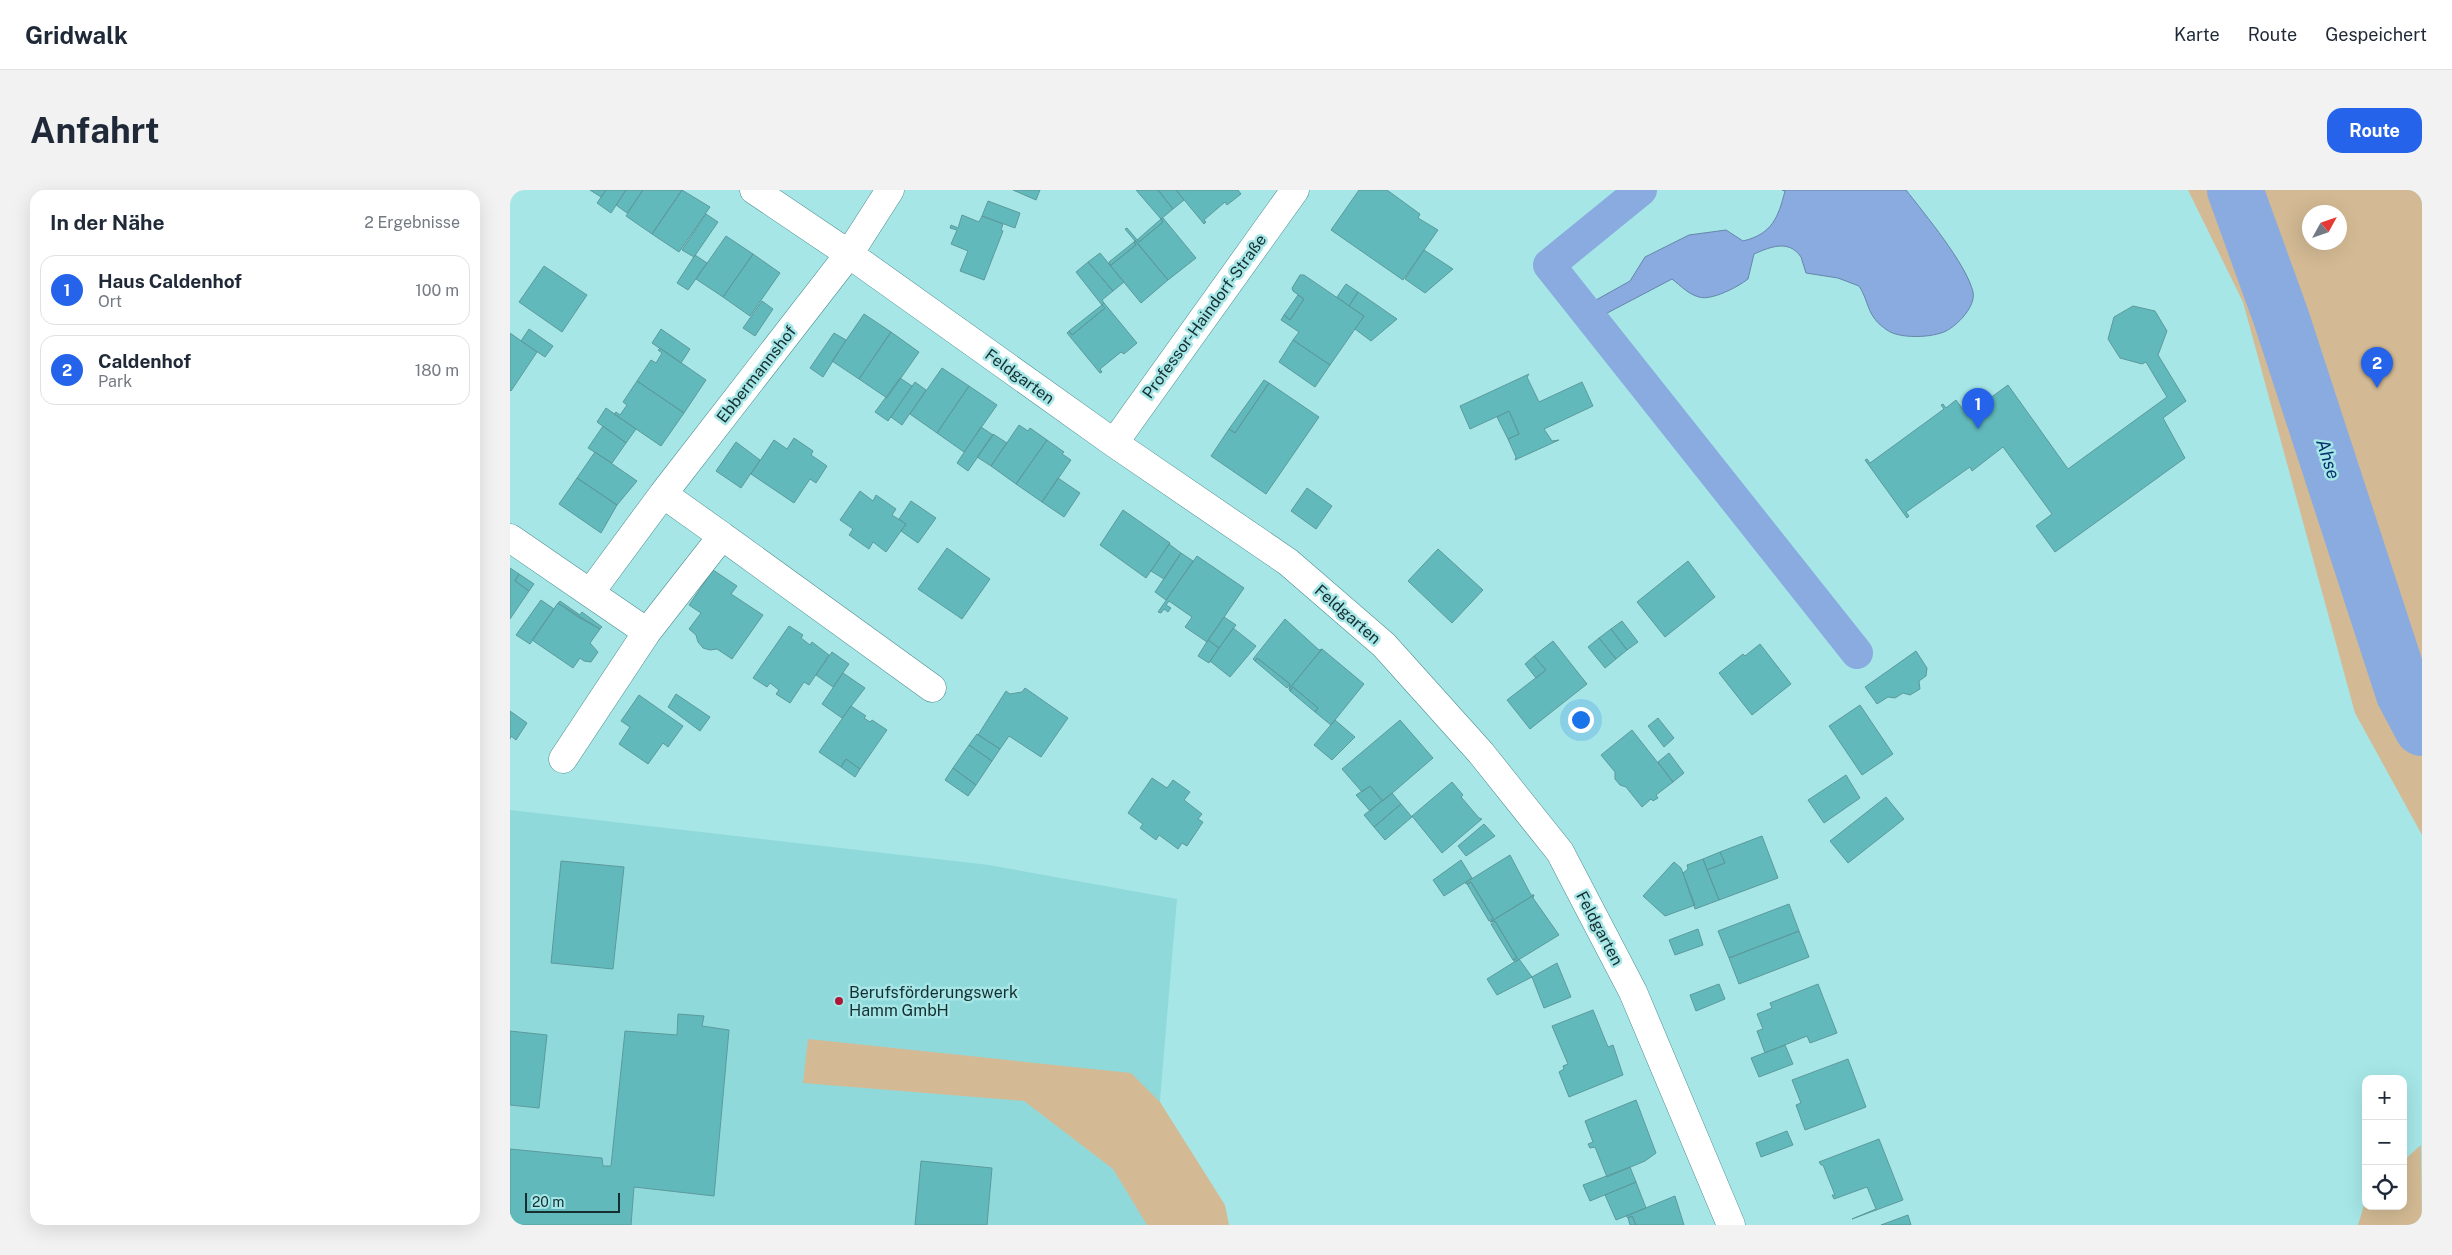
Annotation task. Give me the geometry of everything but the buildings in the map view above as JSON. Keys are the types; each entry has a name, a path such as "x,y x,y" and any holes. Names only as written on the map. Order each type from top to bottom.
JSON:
{"street":[{"name":"Feldgarten","path":"754,190 849,254 1114,443 1288,562 1384,645 1481,753 1560,852 1634,992 1731,1225"},
{"name":"Ebbermannshof","path":"590,593 663,494 849,254 890,190"},
{"name":"Professor-Haindorf-Straße","path":"1114,443 1295,190"},
{"path":"663,494 932,688"},
{"path":"563,758 647,632 722,536"},
{"path":"510,538 647,632"}],"shaded area":[{"path":"1782,190 1906,190 1944,239 1963,268 1973,292 1972,303 1969,309 1956,324 1940,333 1916,337 1892,333 1875,320 1859,286 1838,278 1806,273 1801,257 1796,251 1785,246 1773,247 1754,254 1748,279 1738,286 1710,297 1695,296 1672,279 1594,320 1579,301 1596,300 1630,281 1645,257 1689,235 1726,230 1743,241 1761,234 1772,224 1780,209 1785,191"},
{"path":"2188,190 2422,190 2422,835 2355,713 2243,302"},
{"name":"Berufsförderungswerk Hamm GmbH","path":"510,810 989,865 1177,899 1153,1183 1170,1225 510,1225"},
{"path":"808,1039 1131,1073 1160,1102 1225,1205 1229,1225 1147,1225 1113,1169 1024,1101 803,1083"},
{"path":"2421,1145 2422,1225 2358,1225 2363,1210 2407,1210 2407,1157"}],"waterway":[{"path":"1641,190 1549,265 1857,653"},
{"name":"Ahse","path":"2235,190 2281,317 2404,694 2422,728"}],"place":[{"name":"Caldenhof","path":"2377,388"},
{"name":"Haus Caldenhof","path":"1978,429"},
{"name":"Berufsförderungswerk Hamm GmbH","path":"839,1001"}]}
